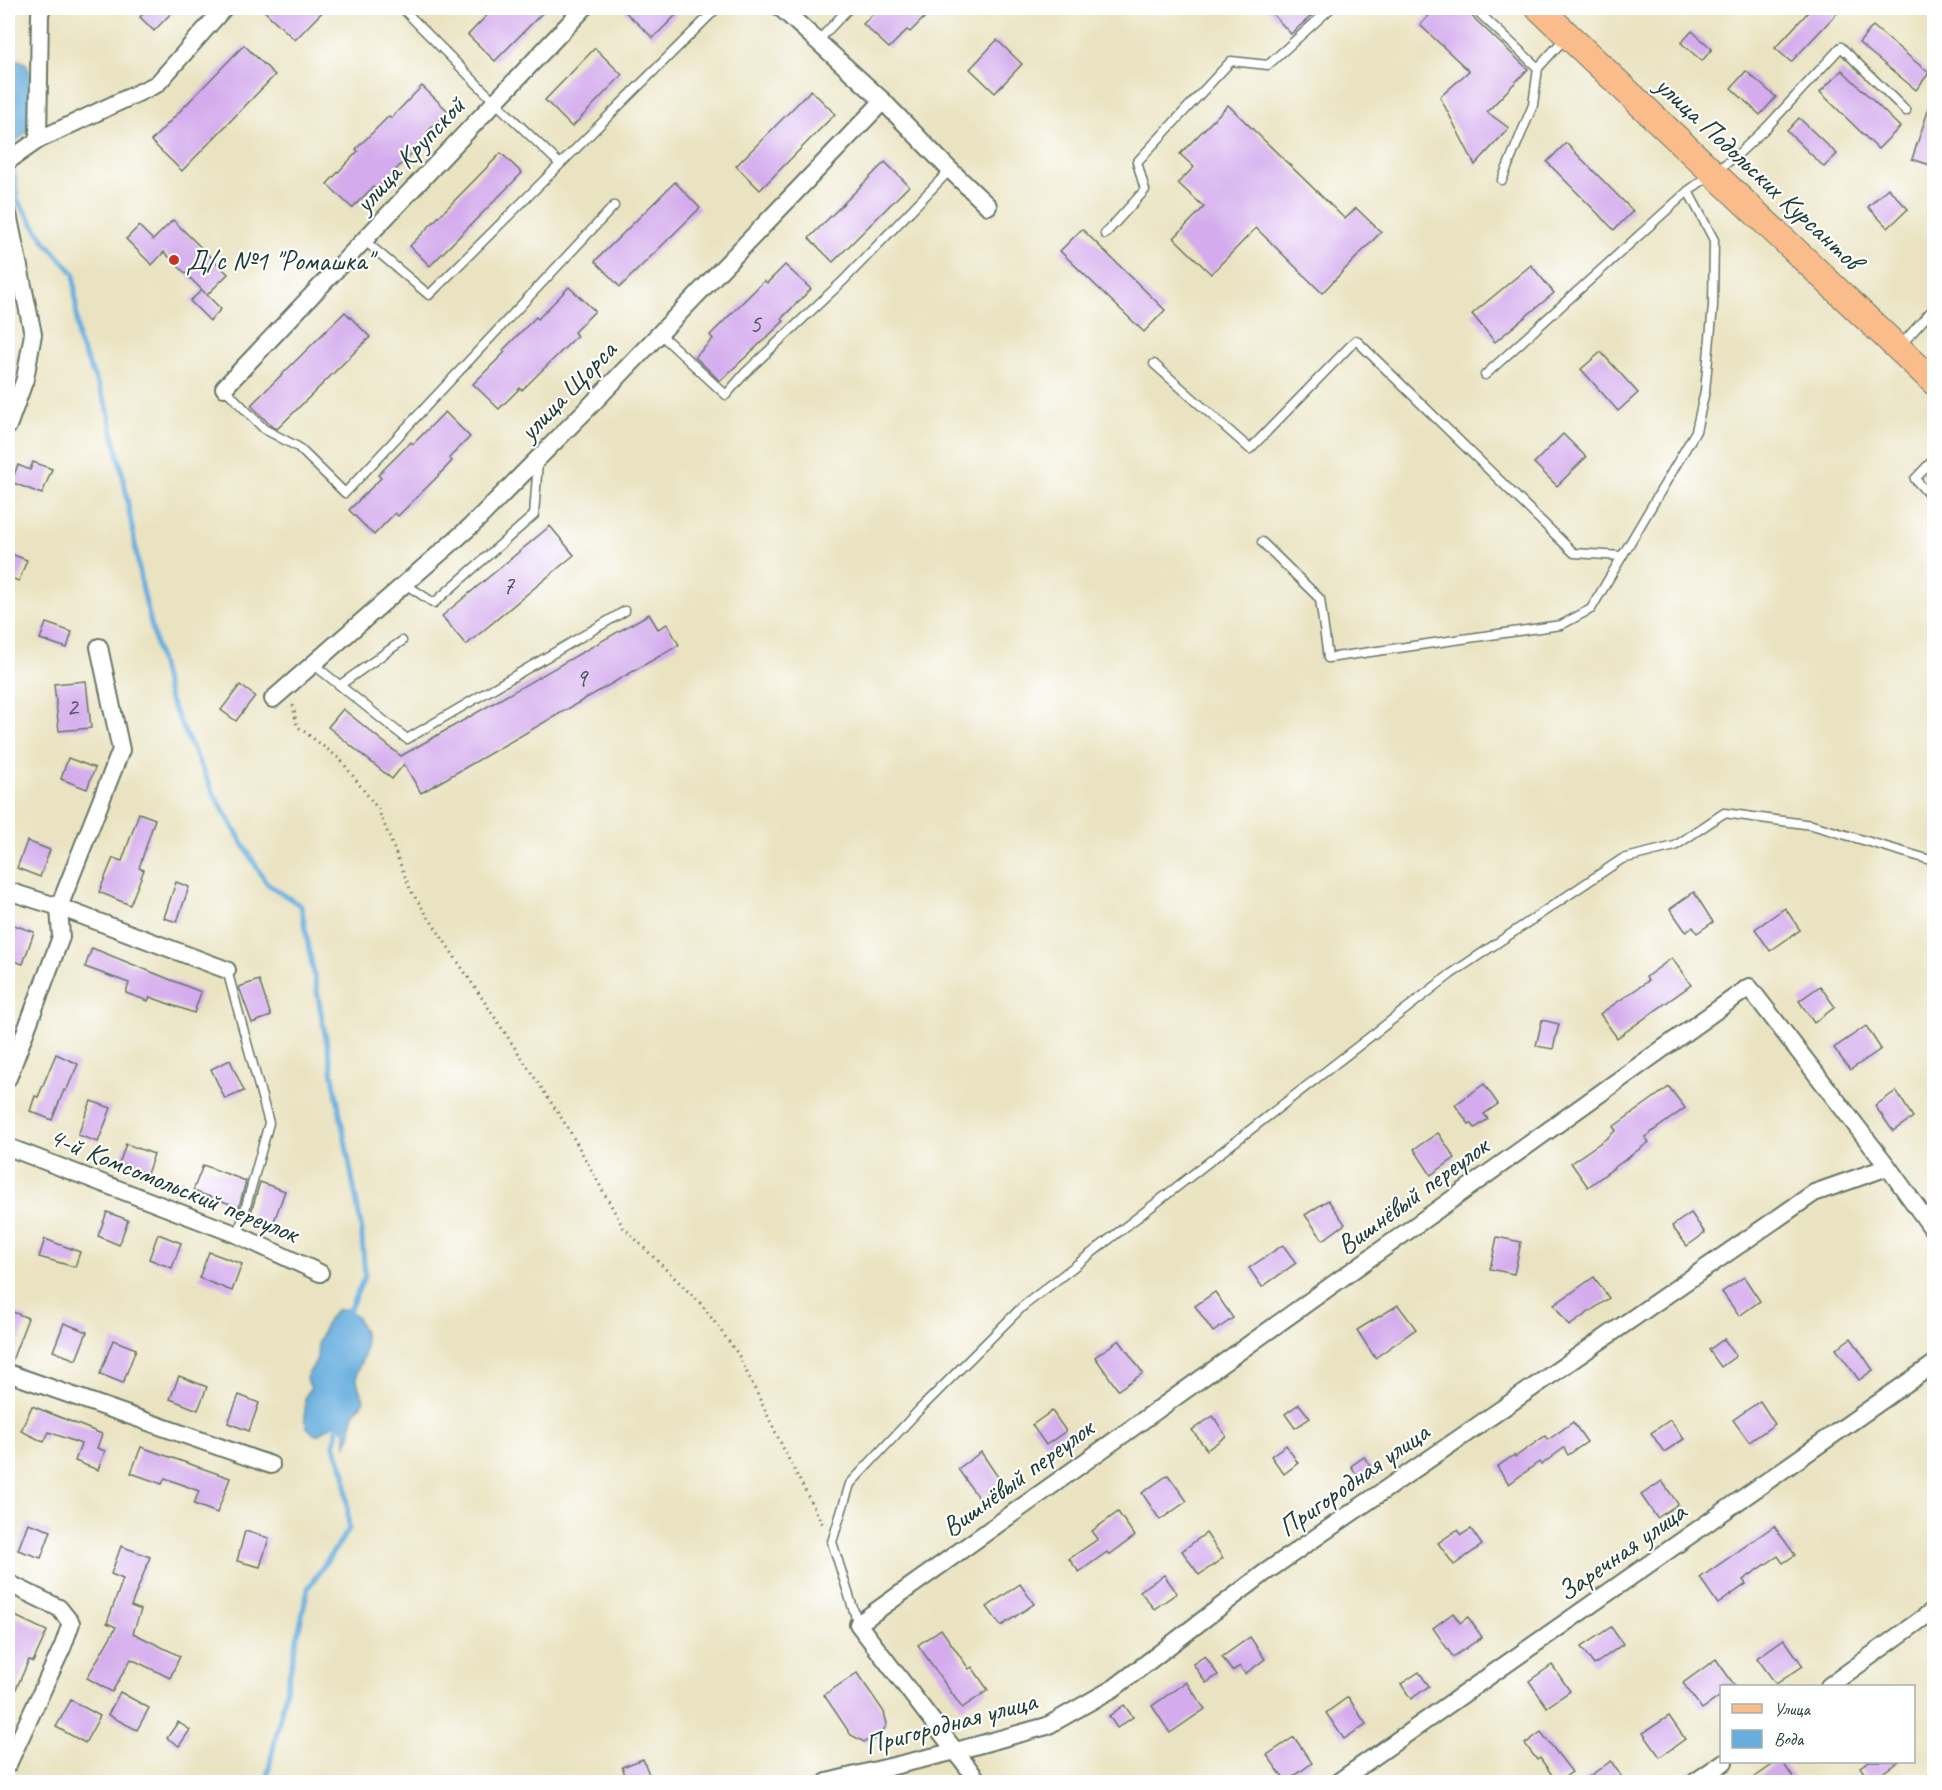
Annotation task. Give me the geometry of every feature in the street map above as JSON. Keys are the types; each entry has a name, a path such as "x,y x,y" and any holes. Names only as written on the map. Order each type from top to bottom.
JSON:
{"main road":[{"name":"улица Подольских Курсантов","path":"1539,8 1935,382"}],"street":[{"path":"38,140 40,14 42,8"},
{"path":"8,161 38,140 157,84 224,8"},
{"name":"улица Крупской","path":"224,388 584,8"},
{"path":"781,8 883,101 988,206"},
{"name":"улица Щорса","path":"273,699 471,526 660,334 883,101"},
{"path":"8,214 33,334 25,379 8,426"},
{"path":"8,1078 61,937 59,908 121,750 99,647"},
{"path":"8,891 226,970"},
{"name":"Вишнёвый переулок","path":"858,1624 1749,987 1935,1231"},
{"name":"4-й Комсомольский переулок","path":"8,1147 238,1235 320,1273"},
{"name":"Пригородная улица","path":"827,1782 1047,1726 1114,1688 1263,1574 1814,1193 1888,1167"},
{"name":"Заречная улица","path":"1338,1782 1935,1365"},
{"path":"8,1373 271,1465"},
{"path":"8,1583 59,1608 70,1623 63,1646 8,1764"},
{"path":"1830,1685 1935,1610"},
{"path":"858,1624 979,1782"},
{"path":"1695,1782 1721,1763"}],"lane":[{"path":"402,8 560,164"},
{"path":"365,241 429,294 717,8"},
{"path":"818,41 849,8"},
{"path":"1106,234 1146,190 1137,162 1230,62 1268,65 1331,8"},
{"path":"1474,8 1538,68"},
{"path":"1502,180 1533,105 1538,68 1568,35"},
{"path":"1485,375 1688,191 1735,157 1767,127 1841,47 1906,111"},
{"path":"660,334 726,395 745,373 843,281 950,170"},
{"path":"1262,542 1320,599 1328,658 1562,625 1591,609 1696,431 1705,391 1713,306 1714,240 1688,191"},
{"path":"224,388 264,429 298,447 345,493 614,206"},
{"path":"1899,348 1935,308"},
{"path":"1154,364 1250,448 1356,340 1574,553 1622,556"},
{"path":"405,584 434,603 534,514 539,458"},
{"path":"1935,459 1916,479 1935,500"},
{"path":"313,664 407,739 625,611"},
{"path":"340,685 402,641"},
{"path":"858,1624 832,1542 850,1484 1022,1307 1451,974 1622,860 1676,846 1724,813 1812,825 1935,861"},
{"path":"226,970 269,1123 238,1235"}],"path":[{"path":"288,687 297,726 340,759 378,809 411,891 568,1128 623,1227 702,1305 738,1354 832,1542"}],"water":[{"path":"8,56 26,63 36,90 31,128 8,145"},
{"path":"347,1309 357,1318 363,1329 365,1349 357,1377 364,1399 355,1412 346,1445 346,1433 339,1425 334,1424 319,1434 314,1434 306,1426 305,1397 311,1388 306,1378 317,1359 318,1342 329,1318 336,1310"}],"building":[{"path":"148,8 176,8 154,31 140,17"},
{"path":"261,8 326,8 295,40"},
{"path":"494,8 547,8 495,61 468,35"},
{"path":"621,8 683,8 653,38"},
{"path":"879,8 934,8 910,32 907,30 889,48 863,24"},
{"path":"1267,8 1320,8 1291,34"},
{"path":"1436,8 1463,8 1528,69 1487,112 1509,128 1475,165 1440,97 1469,71 1420,25"},
{"path":"1812,8 1842,8 1791,62 1775,48"},
{"path":"1873,26 1929,73 1916,90 1859,43"},
{"path":"1692,31 1712,49 1702,61 1681,43"},
{"path":"997,40 1022,64 995,93 970,69"},
{"path":"244,45 275,75 182,171 151,141"},
{"path":"595,48 622,75 572,127 545,100"},
{"path":"1842,70 1900,127 1878,149 1820,92"},
{"path":"1746,71 1776,97 1760,115 1731,88"},
{"path":"422,86 448,111 427,132 430,135 376,190 373,187 352,208 327,184 358,151 356,149"},
{"path":"811,90 835,114 760,190 736,166"},
{"path":"1932,99 1935,100 1935,153 1930,165 1912,159"},
{"path":"1228,105 1345,219 1356,208 1381,232 1322,293 1256,228 1211,274 1174,238 1204,207 1178,183 1194,167 1180,154"},
{"path":"1799,118 1837,154 1824,167 1787,131"},
{"path":"1566,143 1633,211 1614,230 1547,162"},
{"path":"501,153 522,173 430,266 410,246"},
{"path":"885,162 909,186 833,262 809,238"},
{"path":"675,182 700,208 620,287 595,261"},
{"path":"1888,188 1908,209 1888,228 1868,207"},
{"path":"173,220 228,274 207,295 221,309 210,321 190,301 202,290 164,252 152,265 126,239 139,226 153,240"},
{"path":"1082,229 1165,310 1144,332 1060,251"},
{"path":"785,265 811,289 781,319 784,321 720,381 695,357 713,339 710,335 764,281 767,283"},
{"path":"1531,265 1554,293 1495,342 1472,314"},
{"path":"569,287 595,311 574,332 577,336 522,390 520,388 499,409 473,384 505,352 503,350"},
{"path":"345,312 370,337 277,429 270,425 251,405"},
{"path":"1601,352 1638,393 1618,411 1581,369"},
{"path":"445,412 470,437 449,458 452,461 438,476 398,516 395,513 374,535 349,510 381,478 378,475"},
{"path":"1563,434 1586,457 1557,486 1534,463"},
{"path":"33,462 52,469 42,494 11,482 18,465 30,470"},
{"path":"550,526 574,555 466,645 442,616"},
{"path":"8,553 27,560 19,581 8,577"},
{"path":"649,614 658,629 667,624 679,645 421,793 404,764 392,779 328,727 343,709 401,756"},
{"path":"46,623 72,632 67,648 40,639"},
{"path":"86,681 91,728 59,731 54,684"},
{"path":"240,685 255,696 236,721 221,710"},
{"path":"68,758 95,768 87,789 61,779"},
{"path":"139,813 155,819 139,868 144,870 130,905 99,892 113,858 122,861"},
{"path":"27,841 50,850 40,877 17,868"},
{"path":"176,882 189,887 177,922 164,918"},
{"path":"1694,892 1713,922 1697,933 1693,927 1686,932 1670,909"},
{"path":"1785,908 1800,930 1770,951 1755,929"},
{"path":"8,923 34,932 23,964 8,959"},
{"path":"92,948 201,992 194,1013 150,997 148,1001 126,993 129,983 85,967"},
{"path":"1672,958 1691,985 1617,1038 1600,1014 1648,981 1646,977"},
{"path":"259,980 271,1016 252,1023 239,987"},
{"path":"1820,986 1835,1007 1814,1023 1799,1001"},
{"path":"1542,1020 1559,1024 1553,1049 1536,1046"},
{"path":"1866,1026 1881,1049 1850,1070 1834,1048"},
{"path":"56,1054 78,1064 52,1120 30,1111"},
{"path":"230,1060 244,1091 225,1099 211,1069"},
{"path":"1484,1084 1498,1104 1484,1114 1488,1119 1475,1128 1471,1123 1469,1124 1455,1105"},
{"path":"1669,1087 1685,1108 1645,1137 1649,1142 1588,1187 1571,1163 1607,1138 1616,1130 1613,1127"},
{"path":"1896,1091 1913,1117 1893,1131 1875,1106"},
{"path":"91,1101 111,1108 98,1142 78,1135"},
{"path":"1438,1133 1455,1158 1431,1175 1414,1149"},
{"path":"126,1144 154,1154 147,1174 119,1164"},
{"path":"203,1165 246,1181 239,1207 193,1191"},
{"path":"260,1182 285,1191 273,1224 250,1216"},
{"path":"1328,1200 1345,1224 1323,1240 1305,1215"},
{"path":"107,1212 128,1220 119,1245 98,1236"},
{"path":"1691,1213 1705,1233 1687,1246 1672,1226"},
{"path":"158,1234 181,1243 172,1268 149,1259"},
{"path":"1497,1237 1521,1242 1514,1274 1490,1269"},
{"path":"45,1239 80,1252 75,1267 39,1257"},
{"path":"1283,1245 1296,1263 1262,1287 1249,1268"},
{"path":"209,1252 242,1264 232,1291 199,1278"},
{"path":"1594,1277 1609,1298 1569,1326 1554,1305"},
{"path":"1744,1277 1760,1301 1739,1316 1722,1292"},
{"path":"1215,1292 1233,1318 1213,1332 1195,1306"},
{"path":"1398,1305 1416,1329 1375,1358 1357,1330"},
{"path":"8,1310 28,1318 11,1363 8,1363"},
{"path":"64,1323 87,1332 76,1360 53,1351"},
{"path":"1851,1338 1873,1370 1859,1380 1836,1349"},
{"path":"1724,1339 1736,1356 1721,1367 1709,1350"},
{"path":"113,1340 136,1349 123,1383 100,1374"},
{"path":"1119,1340 1143,1373 1118,1390 1095,1357"},
{"path":"179,1376 207,1387 198,1410 170,1399"},
{"path":"239,1395 259,1403 249,1431 228,1423"},
{"path":"1760,1401 1775,1424 1749,1442 1733,1420"},
{"path":"1299,1404 1310,1418 1295,1428 1285,1414"},
{"path":"32,1406 102,1434 97,1448 105,1451 98,1470 75,1461 81,1444 49,1432 44,1442 21,1431"},
{"path":"1052,1411 1066,1431 1046,1445 1032,1425"},
{"path":"1213,1416 1226,1436 1207,1450 1192,1430"},
{"path":"1670,1420 1684,1439 1664,1452 1651,1433"},
{"path":"1573,1422 1587,1442 1568,1455 1564,1448 1541,1465 1539,1462 1509,1484 1497,1467 1545,1436 1548,1440"},
{"path":"1286,1445 1298,1463 1284,1474 1271,1456"},
{"path":"141,1447 230,1478 217,1513 194,1504 199,1491 165,1478 162,1484 131,1473"},
{"path":"981,1452 1002,1483 979,1499 958,1469"},
{"path":"1364,1457 1376,1473 1362,1483 1351,1466"},
{"path":"1168,1475 1187,1501 1160,1520 1142,1493"},
{"path":"1662,1481 1678,1504 1657,1518 1641,1495"},
{"path":"1118,1512 1135,1536 1109,1555 1107,1552 1079,1572 1069,1559 1098,1539 1092,1531"},
{"path":"28,1523 51,1531 41,1558 18,1550"},
{"path":"1774,1526 1795,1555 1783,1563 1778,1556 1743,1580 1746,1584 1718,1604 1700,1578"},
{"path":"1471,1529 1482,1545 1454,1565 1438,1543 1457,1530 1461,1535"},
{"path":"245,1531 269,1538 260,1567 237,1561"},
{"path":"1206,1533 1223,1558 1199,1575 1182,1551"},
{"path":"121,1546 150,1557 131,1606 141,1610 133,1633 180,1656 170,1678 131,1659 112,1692 87,1678 116,1627 107,1623 123,1579 111,1574"},
{"path":"1164,1575 1177,1593 1154,1609 1140,1591"},
{"path":"1020,1584 1034,1604 1001,1626 987,1607"},
{"path":"1453,1613 1460,1623 1468,1617 1482,1637 1453,1657 1433,1628"},
{"path":"15,1616 47,1631 33,1662 29,1660 8,1707 8,1632"},
{"path":"1611,1627 1623,1644 1594,1665 1581,1647"},
{"path":"941,1629 969,1669 972,1667 988,1690 962,1708 918,1645"},
{"path":"1250,1637 1265,1659 1245,1674 1240,1666 1232,1671 1222,1657"},
{"path":"1784,1639 1803,1666 1776,1684 1757,1658"},
{"path":"1205,1656 1218,1675 1206,1683 1193,1664"},
{"path":"1716,1659 1734,1685 1720,1685 1720,1696 1702,1709 1683,1683"},
{"path":"1552,1665 1570,1691 1547,1707 1529,1681"},
{"path":"1419,1672 1429,1686 1411,1699 1401,1684"},
{"path":"857,1673 884,1712 887,1724 879,1738 864,1742 851,1735 824,1695"},
{"path":"1186,1682 1205,1709 1170,1733 1152,1706"},
{"path":"120,1692 149,1708 137,1730 108,1715"},
{"path":"1348,1697 1366,1724 1344,1739 1326,1713"},
{"path":"71,1700 100,1716 85,1743 56,1727"},
{"path":"1124,1705 1133,1717 1117,1728 1109,1716"},
{"path":"1669,1716 1685,1739 1660,1757 1643,1733"},
{"path":"178,1722 190,1730 179,1746 167,1738"},
{"path":"1541,1732 1572,1772 1557,1782 1540,1758 1537,1760 1525,1744"},
{"path":"1294,1737 1312,1763 1286,1782 1267,1755"},
{"path":"643,1759 652,1782 628,1782 622,1767"},
{"path":"1611,1761 1625,1782 1581,1782"},
{"path":"1775,1763 1783,1763 1796,1782 1748,1782"},
{"path":"1866,1763 1896,1763 1870,1782 1860,1767"}],"waterway":[{"path":"13,168 17,200 45,241 74,274 78,340 107,406 124,481 142,586 169,699 215,796 266,883 301,906 361,1225 365,1276 349,1310 352,1317"},
{"path":"266,1782 308,1588 349,1529 345,1473 334,1445 339,1420"}],"place":[{"name":"Д/с №1 \"Ромашка\"","path":"174,260"}]}
